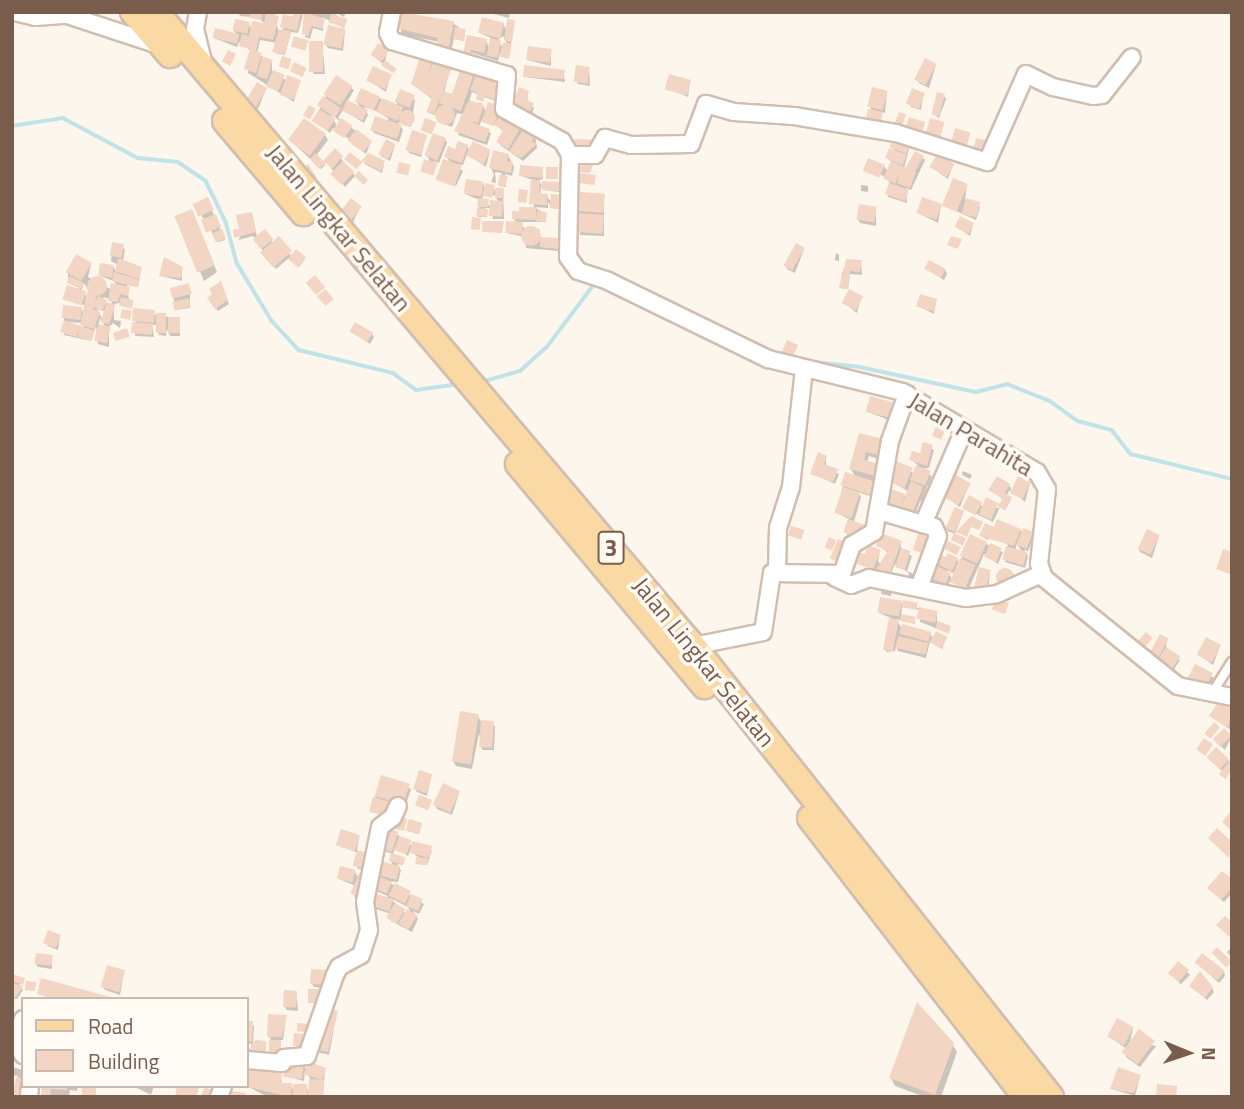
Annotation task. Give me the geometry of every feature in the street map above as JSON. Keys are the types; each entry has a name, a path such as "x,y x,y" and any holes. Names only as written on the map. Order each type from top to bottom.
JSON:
{"main road":[{"name":"Jalan Lingkar Selatan","path":"133,12 686,652 1026,1097"},
{"name":"Jalan Lingkar Selatan","path":"156,12 1051,1097"}],"street":[{"path":"14,12 35,17 67,13 162,46"},
{"path":"198,12 197,42 208,74"},
{"path":"392,12 388,33 392,41 507,75 504,109 562,141 570,155 595,155 605,138 640,145 691,144 706,104 734,112 874,129 986,162 1026,74 1053,87 1093,96 1102,95 1132,57"},
{"name":"Jalan Parahita","path":"570,155 568,257 578,271 752,353 804,369 885,385 907,394 1037,472 1046,484 1041,574"},
{"path":"777,571 778,528 791,487 804,369"},
{"path":"834,577 842,574 854,542 872,536 879,510 887,453 907,394"},
{"path":"923,524 964,430"},
{"path":"879,510 934,527 938,536 919,588"},
{"path":"686,652 763,632 771,575 777,571 834,577 851,585 863,578 983,598 1041,574 1172,682 1222,696 1232,681"},
{"path":"248,1060 282,1063 284,1058 307,1056 339,967 361,955 369,930 365,902 380,827 393,817 398,806"},
{"path":"21,1024 15,1040 21,1051"}],"lane":[{"path":"1222,696 1232,662"}],"building":[{"path":"251,12 263,12 261,20 250,18"},
{"path":"266,12 279,16 273,40 259,37 256,51 262,53 256,73 244,69 250,49 239,46 242,34 249,36 252,21 264,23"},
{"path":"294,12 301,12 297,31 280,27 283,14 293,17"},
{"path":"304,12 325,19 322,29 312,26 308,36 302,34"},
{"path":"400,12 454,21 448,51 436,48 438,38 396,28"},
{"path":"331,14 347,19 345,28 328,23"},
{"path":"482,17 504,23 500,38 478,32"},
{"path":"235,19 250,22 247,34 233,31"},
{"path":"507,19 515,20 512,42 504,41"},
{"path":"328,25 346,29 341,49 324,44"},
{"path":"455,27 466,29 464,41 453,39"},
{"path":"215,28 239,34 237,44 213,38"},
{"path":"279,29 291,31 285,54 272,52"},
{"path":"467,35 487,39 484,53 471,50 470,56 463,54"},
{"path":"294,36 308,40 305,51 291,47"},
{"path":"490,38 501,40 498,58 487,56"},
{"path":"309,41 323,41 323,72 309,72"},
{"path":"503,42 512,44 508,59 500,57"},
{"path":"378,43 389,50 382,62 371,55"},
{"path":"528,46 552,49 550,63 526,60"},
{"path":"228,50 236,54 230,66 222,62"},
{"path":"282,56 292,59 288,69 279,67"},
{"path":"262,57 273,60 267,79 257,76"},
{"path":"420,57 432,62 427,77 434,60 452,68 434,114 426,112 432,98 411,84"},
{"path":"925,58 937,64 926,85 914,79"},
{"path":"385,60 397,69 393,73 381,65"},
{"path":"294,62 307,68 302,77 290,71"},
{"path":"524,65 565,70 563,79 523,77"},
{"path":"576,65 590,67 587,84 574,82"},
{"path":"373,66 392,75 385,89 366,81"},
{"path":"461,68 474,73 461,111 439,103 443,91 452,94"},
{"path":"273,70 285,75 278,92 266,87"},
{"path":"669,74 691,80 687,95 665,89"},
{"path":"287,75 301,80 294,100 280,95"},
{"path":"336,75 353,86 340,105 323,94"},
{"path":"476,75 501,84 496,100 485,96 483,102 476,99 478,93 470,90"},
{"path":"257,82 267,88 256,107 246,101"},
{"path":"519,87 529,91 526,100 534,103 529,114 511,107"},
{"path":"872,87 888,91 883,110 867,106"},
{"path":"361,88 380,97 374,110 355,102"},
{"path":"912,88 925,93 919,109 906,104"},
{"path":"400,89 415,95 410,108 395,102"},
{"path":"937,92 945,94 939,116 931,114"},
{"path":"323,96 341,108 335,117 317,105"},
{"path":"382,98 403,107 397,121 376,112"},
{"path":"347,100 368,110 363,121 342,111"},
{"path":"469,100 484,105 478,123 468,121 490,129 485,142 454,131"},
{"path":"488,102 500,106 494,126 482,122"},
{"path":"309,105 316,109 310,119 303,115"},
{"path":"445,105 452,108 455,115 452,122 445,125 438,122 435,115 438,108"},
{"path":"319,109 335,119 328,131 312,121"},
{"path":"868,109 883,112 880,127 865,124"},
{"path":"407,110 413,112 413,124 407,126 401,124 399,118 401,112"},
{"path":"899,112 906,114 901,131 893,128"},
{"path":"501,113 522,125 508,149 496,142 503,130 494,125"},
{"path":"375,116 402,125 397,139 370,130"},
{"path":"909,117 925,122 920,138 904,133"},
{"path":"304,118 326,134 310,156 288,140"},
{"path":"341,118 353,126 344,138 333,130"},
{"path":"425,118 436,122 432,134 421,130"},
{"path":"930,118 944,122 939,140 925,136"},
{"path":"525,127 537,134 532,141 537,144 521,158 509,151"},
{"path":"955,128 970,132 966,148 951,143"},
{"path":"356,129 372,141 364,152 348,140"},
{"path":"412,130 427,135 421,155 406,150"},
{"path":"433,133 446,138 437,160 424,155"},
{"path":"894,136 911,143 906,154 890,147"},
{"path":"976,138 988,141 984,155 972,153"},
{"path":"386,139 396,144 388,159 378,154"},
{"path":"575,139 596,140 595,154 574,153"},
{"path":"458,141 468,145 462,163 444,157 448,146 455,149"},
{"path":"473,141 491,150 484,164 466,155"},
{"path":"335,148 343,156 332,169 326,163 319,169 310,159 316,153 323,161"},
{"path":"889,148 907,155 903,165 885,158"},
{"path":"493,150 509,154 507,161 513,162 511,173 489,168"},
{"path":"915,151 924,156 915,172 906,168"},
{"path":"350,152 362,162 356,169 344,159"},
{"path":"369,153 385,161 381,171 361,161"},
{"path":"937,154 954,164 947,177 930,167"},
{"path":"868,158 885,165 879,178 863,171"},
{"path":"424,159 437,163 434,176 420,171"},
{"path":"443,159 462,166 454,187 435,180"},
{"path":"580,159 595,160 590,173 580,172"},
{"path":"343,161 354,172 342,185 330,174"},
{"path":"891,161 916,172 910,188 897,183 899,175 895,184 883,178"},
{"path":"399,162 411,165 408,176 396,173"},
{"path":"308,164 317,178 310,185 299,172"},
{"path":"520,165 543,167 542,178 519,176"},
{"path":"546,167 558,167 558,179 546,179"},
{"path":"359,171 368,180 364,185 354,176"},
{"path":"580,173 596,175 595,185 579,183"},
{"path":"500,174 508,176 505,187 497,185"},
{"path":"953,178 968,184 957,212 942,206"},
{"path":"466,179 484,182 481,197 464,194"},
{"path":"531,179 540,180 539,193 548,194 547,205 529,204"},
{"path":"542,181 560,182 560,191 542,190"},
{"path":"485,183 495,185 492,198 483,196"},
{"path":"889,183 909,190 905,201 885,194"},
{"path":"495,188 504,188 504,198 495,198"},
{"path":"519,189 528,190 527,203 518,202"},
{"path":"579,192 605,194 604,213 578,211"},
{"path":"551,194 563,195 562,209 550,208"},
{"path":"208,197 214,210 199,217 193,204"},
{"path":"922,197 942,204 936,220 916,213"},
{"path":"351,198 362,207 351,220 340,211"},
{"path":"478,198 489,199 488,207 477,207"},
{"path":"966,198 980,202 976,218 962,213"},
{"path":"490,200 503,201 502,217 489,216"},
{"path":"859,204 877,207 874,223 856,220"},
{"path":"519,207 536,207 536,220 512,219 512,211 519,211"},
{"path":"477,208 488,209 487,217 476,216"},
{"path":"192,209 215,266 197,273 174,216"},
{"path":"537,211 547,212 546,222 536,221"},
{"path":"252,212 256,232 234,238 233,230 239,229 236,215"},
{"path":"577,213 604,215 603,234 576,232"},
{"path":"216,214 221,227 206,233 201,220"},
{"path":"960,216 974,223 969,234 955,227"},
{"path":"472,217 481,218 480,230 471,229"},
{"path":"482,221 504,221 502,233 482,232"},
{"path":"506,221 523,222 522,234 505,233"},
{"path":"531,226 538,229 541,236 538,243 531,246 524,243 521,236 524,229"},
{"path":"222,229 226,238 216,243 212,233"},
{"path":"265,229 273,239 261,249 253,239"},
{"path":"279,236 292,251 273,267 260,252"},
{"path":"951,236 962,239 958,249 947,245"},
{"path":"540,237 558,238 557,249 540,247"},
{"path":"112,242 124,244 122,258 110,256"},
{"path":"796,243 805,248 792,271 783,266"},
{"path":"296,249 306,257 298,267 288,259"},
{"path":"76,254 92,263 82,281 66,272"},
{"path":"164,257 183,267 181,278 159,276"},
{"path":"118,258 142,267 139,279 115,271"},
{"path":"846,259 862,260 860,272 850,271 848,289 839,288"},
{"path":"929,260 946,269 941,278 924,269"},
{"path":"100,263 114,265 112,278 98,276"},
{"path":"114,272 140,280 138,287 112,281"},
{"path":"315,275 325,287 316,295 306,283"},
{"path":"69,276 84,283 82,289 67,283"},
{"path":"97,276 104,279 107,286 104,293 97,296 90,293 87,286 90,279"},
{"path":"221,281 228,300 215,309 207,298 212,294 209,289"},
{"path":"111,283 130,287 128,296 120,294 118,302 108,301"},
{"path":"189,283 192,294 173,299 170,288"},
{"path":"67,285 86,291 81,305 62,299"},
{"path":"325,289 334,299 326,306 317,296"},
{"path":"849,289 863,296 856,311 842,303"},
{"path":"87,292 97,295 93,309 100,312 94,329 80,325"},
{"path":"920,294 937,299 934,311 916,306"},
{"path":"98,296 107,300 102,311 93,307"},
{"path":"121,297 134,300 132,309 119,306"},
{"path":"189,298 191,307 174,311 172,302"},
{"path":"107,302 116,305 109,325 101,322"},
{"path":"63,305 82,307 81,320 62,318"},
{"path":"133,308 155,310 154,323 132,321"},
{"path":"122,309 132,311 130,320 120,318"},
{"path":"156,313 166,313 166,333 156,333"},
{"path":"168,317 180,317 180,333 168,333"},
{"path":"64,320 95,331 91,341 77,337 79,329 76,337 60,332"},
{"path":"132,322 153,324 152,335 131,333"},
{"path":"355,322 373,333 367,342 349,331"},
{"path":"98,324 111,327 107,343 94,341"},
{"path":"127,328 130,337 116,341 113,333"},
{"path":"787,340 798,345 791,360 780,356"},
{"path":"870,396 892,402 888,417 866,411"},
{"path":"938,422 947,426 941,440 932,436"},
{"path":"859,433 888,440 884,456 866,452 864,460 883,465 879,477 849,469"},
{"path":"923,442 933,445 927,466 909,460 912,451 920,453"},
{"path":"818,452 827,456 824,464 838,469 833,482 810,474"},
{"path":"896,461 913,468 904,488 888,481"},
{"path":"916,465 931,471 925,486 910,480"},
{"path":"845,472 879,483 875,496 841,485"},
{"path":"953,473 971,484 958,505 940,494"},
{"path":"997,476 1010,484 1005,493 1012,497 1005,510 997,506 991,520 979,514 986,497 1000,504 1002,498 988,490"},
{"path":"1018,476 1031,482 1023,499 1010,493"},
{"path":"911,481 923,487 910,519 881,507 888,488 905,494 900,510"},
{"path":"927,485 933,487 927,503 922,501"},
{"path":"843,487 860,493 851,518 834,513"},
{"path":"969,495 982,502 975,515 962,508"},
{"path":"955,507 964,511 955,532 946,528"},
{"path":"971,516 983,522 979,530 971,527 967,537 956,532"},
{"path":"848,519 867,526 862,539 843,532"},
{"path":"997,519 1021,529 1014,546 979,536 985,523 994,527"},
{"path":"791,526 804,530 801,540 788,536"},
{"path":"1023,528 1033,532 1026,549 1016,545"},
{"path":"920,529 934,534 927,555 912,550"},
{"path":"1147,529 1160,535 1150,555 1138,549"},
{"path":"881,533 902,541 889,575 876,569 888,551 876,546"},
{"path":"954,533 966,538 963,545 951,540"},
{"path":"970,534 987,542 977,564 960,556"},
{"path":"829,537 836,540 832,550 825,547"},
{"path":"838,539 850,544 842,563 830,558"},
{"path":"948,541 961,547 957,555 944,549"},
{"path":"990,543 1002,548 996,562 984,557"},
{"path":"868,545 881,550 873,570 852,562 856,551 865,554"},
{"path":"1006,546 1027,552 1023,566 1002,559"},
{"path":"901,548 911,551 905,570 895,567"},
{"path":"1223,549 1232,552 1232,575 1216,569"},
{"path":"948,553 958,558 952,571 934,563 938,554 946,557"},
{"path":"960,558 976,565 965,589 949,582"},
{"path":"933,564 951,573 945,585 927,576"},
{"path":"979,567 991,570 986,589 974,586"},
{"path":"1001,568 1009,568 1014,577 1012,584 1001,586 996,581 996,573"},
{"path":"880,597 902,601 899,617 877,613"},
{"path":"996,598 1009,603 1005,614 992,609"},
{"path":"903,600 918,603 916,610 902,607"},
{"path":"919,607 938,611 935,623 917,619"},
{"path":"901,614 916,617 914,624 900,621"},
{"path":"889,618 899,620 893,651 883,649"},
{"path":"938,621 951,626 948,633 935,628"},
{"path":"902,624 931,632 928,641 899,634"},
{"path":"936,631 947,637 941,649 930,642"},
{"path":"1146,632 1153,638 1141,651 1134,646"},
{"path":"1160,634 1169,639 1158,659 1149,654"},
{"path":"898,636 928,643 926,655 895,648"},
{"path":"1206,637 1221,645 1212,663 1197,655"},
{"path":"1166,647 1180,656 1172,669 1158,660"},
{"path":"1195,664 1213,673 1203,692 1185,683"},
{"path":"1219,701 1232,709 1228,728 1209,716"},
{"path":"460,711 479,714 471,764 452,761"},
{"path":"481,720 494,721 492,748 479,747"},
{"path":"1214,722 1220,727 1210,739 1204,733"},
{"path":"1224,728 1232,736 1220,747 1213,739"},
{"path":"1204,738 1213,744 1205,756 1196,750"},
{"path":"1216,747 1229,759 1220,770 1206,757"},
{"path":"1232,758 1232,770 1225,779 1219,774"},
{"path":"419,770 432,774 427,793 413,789"},
{"path":"381,775 410,784 403,805 375,796"},
{"path":"443,783 460,791 450,813 433,805"},
{"path":"419,795 432,800 428,810 415,805"},
{"path":"373,797 394,803 390,817 369,811"},
{"path":"1232,810 1232,831 1222,822"},
{"path":"396,815 407,819 404,831 392,828"},
{"path":"409,819 422,823 419,835 405,830"},
{"path":"383,827 398,832 392,852 377,847"},
{"path":"1217,828 1232,842 1229,858 1208,838"},
{"path":"341,829 360,835 355,851 336,845"},
{"path":"399,836 411,840 407,854 394,850"},
{"path":"412,841 432,846 429,858 409,853"},
{"path":"357,850 375,855 371,871 353,865"},
{"path":"391,853 405,857 403,865 389,861"},
{"path":"416,857 428,858 427,865 415,864"},
{"path":"377,860 400,866 397,880 373,874"},
{"path":"340,866 356,870 352,882 337,879"},
{"path":"1222,871 1232,879 1232,888 1221,900 1207,888"},
{"path":"359,873 371,878 362,898 350,893"},
{"path":"375,875 392,882 387,894 370,887"},
{"path":"395,883 411,891 405,904 389,895"},
{"path":"377,894 393,899 389,911 373,906"},
{"path":"411,894 423,899 418,911 406,906"},
{"path":"395,903 405,909 397,924 386,918"},
{"path":"407,909 417,915 409,930 398,924"},
{"path":"1225,916 1232,922 1232,939 1216,925"},
{"path":"48,930 61,935 56,948 43,943"},
{"path":"1217,947 1232,962 1226,968 1211,953"},
{"path":"36,953 53,955 52,966 35,964"},
{"path":"1202,953 1225,971 1217,980 1195,962"},
{"path":"1178,961 1189,970 1179,982 1168,973"},
{"path":"107,965 125,970 119,992 101,987"},
{"path":"311,969 326,970 325,985 310,984"},
{"path":"1200,971 1213,987 1205,998 1189,986"},
{"path":"12,974 25,978 23,985 12,981"},
{"path":"41,978 110,997 47,997 37,994"},
{"path":"26,981 36,982 35,991 25,990"},
{"path":"12,983 23,986 16,997 12,996"},
{"path":"308,989 323,989 323,1003 308,1003"},
{"path":"284,990 297,991 296,1008 283,1007"},
{"path":"917,1002 954,1043 935,1095 889,1078"},
{"path":"325,1008 338,1011 328,1052 313,1049"},
{"path":"268,1014 287,1015 282,1037 267,1037"},
{"path":"1117,1018 1134,1027 1124,1045 1107,1037"},
{"path":"248,1021 253,1021 252,1042 248,1041"},
{"path":"297,1023 312,1024 311,1033 297,1031"},
{"path":"1139,1029 1155,1041 1138,1064 1122,1052"},
{"path":"294,1033 306,1034 305,1047 293,1046"},
{"path":"256,1040 266,1041 265,1060 250,1059 251,1044"},
{"path":"269,1040 281,1040 281,1059 269,1059"},
{"path":"285,1060 304,1062 302,1079 283,1077"},
{"path":"308,1062 326,1068 322,1080 304,1074"},
{"path":"249,1065 262,1066 262,1072 282,1073 281,1083 292,1083 291,1097 248,1087"},
{"path":"1118,1067 1141,1075 1134,1093 1110,1089"},
{"path":"16,1077 21,1078 23,1097 12,1097"},
{"path":"309,1079 324,1080 323,1097 308,1097"},
{"path":"293,1084 307,1084 307,1097 293,1097"},
{"path":"1157,1084 1177,1086 1176,1097 1156,1097"},
{"path":"42,1088 67,1088 51,1089 50,1097 41,1097"},
{"path":"82,1088 96,1088 96,1097 82,1097"},
{"path":"177,1088 199,1088 197,1097 175,1097"},
{"path":"204,1088 218,1093 216,1097 200,1097"},
{"path":"223,1090 246,1093 246,1097 222,1097"}],"waterway":[{"path":"12,126 63,118 138,158 178,162 206,181 226,222 237,263 272,321 299,350 393,373 416,390 459,384"},
{"path":"481,382 520,371 547,347 595,283"},
{"path":"813,362 860,367 976,392 1007,384 1050,401 1078,421 1112,430 1131,454 1232,479"}]}
